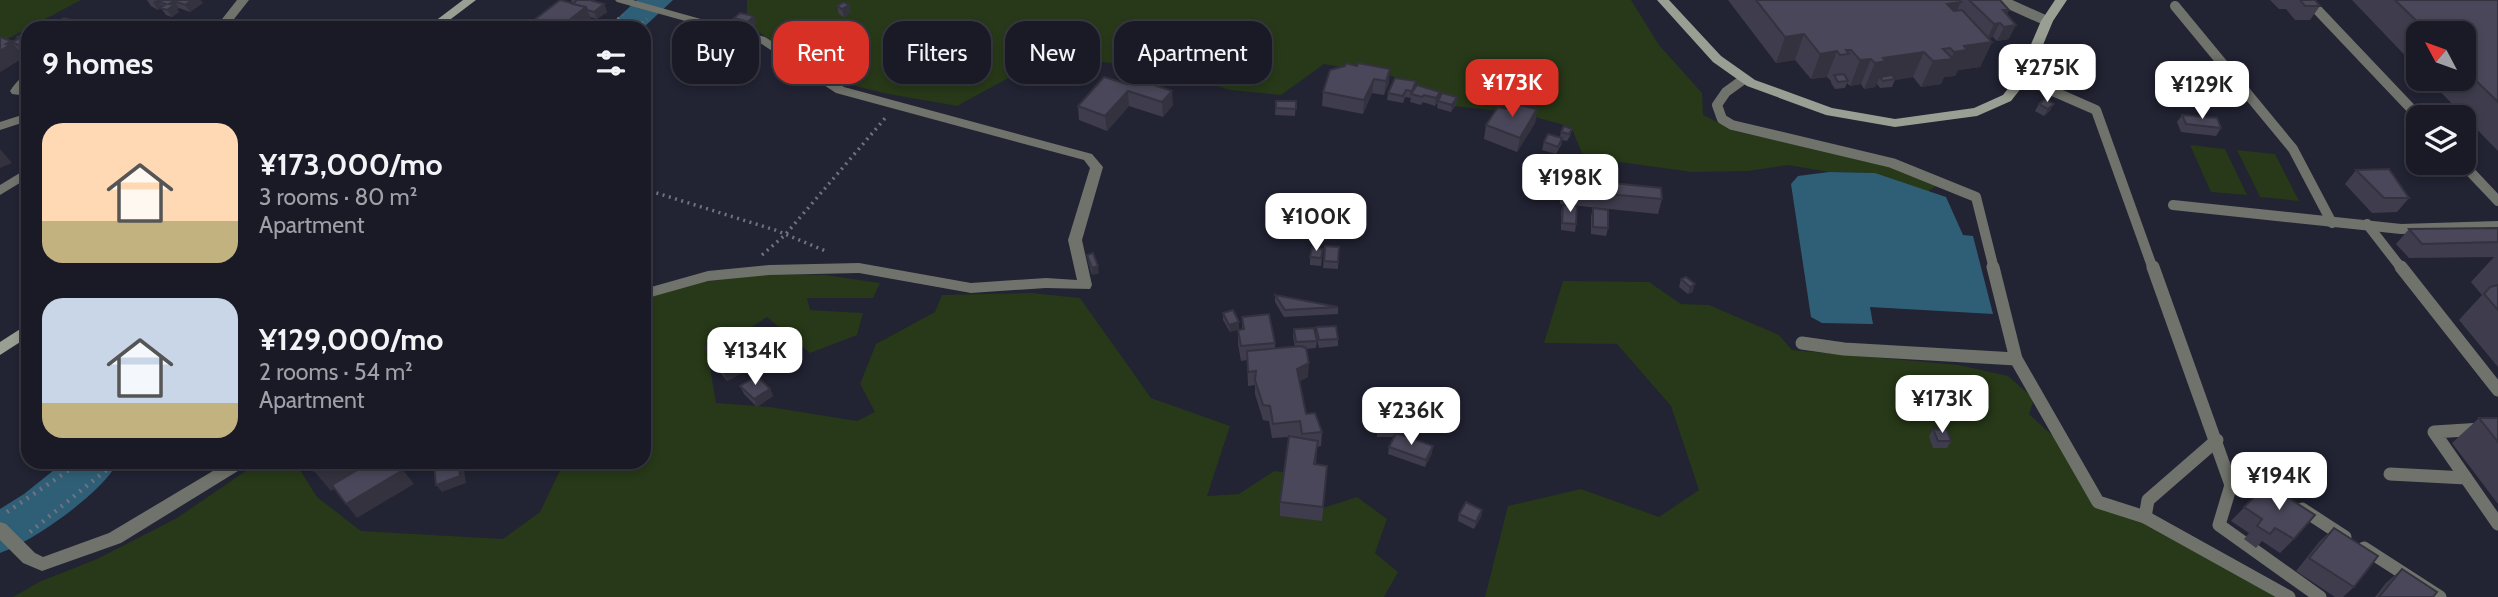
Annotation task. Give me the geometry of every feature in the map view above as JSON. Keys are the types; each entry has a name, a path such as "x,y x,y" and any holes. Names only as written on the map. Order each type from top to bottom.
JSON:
{"street":[{"path":"226,21 243,0"},
{"path":"442,21 470,0"},
{"path":"621,0 761,39 840,90 1088,158 1097,167 1075,240 1085,285 1046,283 971,288 859,268 769,270 708,276 651,292"},
{"path":"1663,0 1717,59 1744,79 1821,110 1895,123 1977,112 2007,97 2023,78 2047,21 2061,0"},
{"path":"0,126 21,119"},
{"path":"0,191 21,177"},
{"path":"0,350 21,334"},
{"path":"9,537 29,558 42,564 115,538 229,469"}],"lane":[{"path":"2000,0 2047,21"},
{"path":"2308,0 2408,105"},
{"path":"2175,6 2293,149 2332,223"},
{"path":"2023,78 2096,110 2231,485 2219,525 2320,597"},
{"path":"1744,79 1726,92 1717,105 1722,119 1732,125 1892,163 1976,197 2016,359 2098,502 2145,517 2289,597"},
{"path":"2473,175 2498,201"},
{"path":"2172,205 2401,229 2498,226"},
{"path":"2367,224 2498,390"},
{"path":"1802,343 1844,349 2016,359"},
{"path":"2498,428 2434,432 2498,524"},
{"path":"2145,517 2148,500 2217,440"},
{"path":"2390,474 2466,478"},
{"path":"2231,485 2271,489 2440,597"}],"path":[{"path":"741,274 785,235 895,106"},
{"path":"651,191 785,235 851,261 859,268"},
{"path":"0,516 70,469"},
{"path":"9,537 106,469"}],"green space":[{"path":"0,0 81,0 41,21 21,21 21,32 0,43"},
{"path":"747,0 1631,0 1659,45 1702,93 1703,115 1735,131 1894,167 1936,186 1927,192 1875,173 1829,172 1788,165 1748,171 1692,172 1619,162 1582,153 1571,127 1520,113 1415,102 1401,78 1324,64 1281,95 1230,90 1211,84 1272,84 1272,21 1114,21 1114,63 1100,61 1100,21 1005,21 1005,80 957,106 848,84 869,84 869,21 773,21 773,42 759,32 759,21 747,21"},
{"path":"2190,145 2225,149 2247,195 2211,192"},
{"path":"2237,150 2275,154 2299,201 2260,197"},
{"path":"766,274 825,275 880,283 873,298 807,298 810,310 863,313 857,335 810,353 767,317 708,356 716,403 770,407 857,421 875,412 860,384 876,344 935,312 942,295 1031,293 1080,298 1151,398 1230,426 1207,496 1239,494 1274,471 1310,476 1303,510 1326,507 1357,497 1387,519 1375,553 1398,572 1384,597 13,597 39,582 97,559 177,518 249,469 299,469 317,497 361,531 503,539 540,512 561,469 651,469 651,297 695,283"},
{"path":"1563,281 1649,282 1681,304 1709,305 1779,335 1792,350 1959,365 2008,376 2034,399 2029,414 2054,437 2095,504 2149,522 2282,597 1485,597 1508,506 1581,489 1659,517 1699,490 1671,406 1617,344 1544,343"}],"water":[{"path":"1829,172 1875,173 1946,197 1963,235 1973,236 1993,314 1870,307 1873,324 1822,323 1811,317 1791,184 1798,176"}],"building":[{"path":"163,0 192,0 185,5 174,1 169,4 174,5 167,10 160,8 166,4 159,2"},
{"path":"560,0 586,7 568,21 533,21"},
{"path":"577,0 604,4 594,12 573,4"},
{"path":"1756,0 1959,0 1961,2 1947,4 1954,11 1962,10 1992,42 1964,46 1967,50 1954,52 1950,48 1943,49 1953,59 1933,61 1924,52 1883,58 1886,61 1875,63 1871,59 1860,60 1851,50 1846,50 1849,54 1840,55 1837,51 1820,54 1804,34 1785,37"},
{"path":"1969,0 2000,0 2009,10 2003,10 2016,25 2004,27 2000,23 1994,24"},
{"path":"2300,0 2315,0 2320,6 2305,6"},
{"path":"2395,0 2498,0 2498,102 2476,81 2476,21 2417,21"},
{"path":"844,2 849,5 842,9 837,6"},
{"path":"740,13 754,16 749,21 734,18"},
{"path":"21,35 20,46 12,42 20,38 17,37"},
{"path":"0,37 11,41 6,44 10,45 0,51"},
{"path":"1346,63 1390,69 1386,81 1374,79 1364,100 1323,92 1330,70 1345,66"},
{"path":"1844,74 1848,81 1838,82 1834,75"},
{"path":"1892,75 1895,79 1883,81 1880,77"},
{"path":"1104,77 1114,80 1114,84 1151,84 1172,91 1162,102 1128,91 1105,116 1078,106"},
{"path":"1395,78 1416,81 1412,91 1406,90 1403,96 1388,93"},
{"path":"1417,85 1440,92 1436,98 1411,94"},
{"path":"1442,93 1457,97 1452,105 1438,101"},
{"path":"2045,99 2054,104 2048,109 2039,104"},
{"path":"1276,101 1296,101 1296,109 1276,108"},
{"path":"1511,103 1537,109 1520,138 1486,125 1498,107 1507,109"},
{"path":"2182,115 2217,118 2221,128 2186,124"},
{"path":"1564,126 1572,129 1569,134 1561,132"},
{"path":"1548,134 1562,138 1558,147 1544,142"},
{"path":"2389,169 2409,198 2384,198 2356,170"},
{"path":"1563,178 1661,188 1662,199 1563,190"},
{"path":"1563,205 1577,206 1576,224 1562,223"},
{"path":"1593,208 1608,210 1608,228 1593,227"},
{"path":"2498,228 2498,242 2422,244 2409,229"},
{"path":"1325,246 1339,247 1338,262 1324,261"},
{"path":"1312,248 1323,249 1321,258 1310,257"},
{"path":"1093,253 1098,266 1092,268 1087,255"},
{"path":"1686,277 1695,284 1690,287 1681,279"},
{"path":"2498,285 2498,310 2484,294 2490,287"},
{"path":"1275,295 1338,307 1285,310"},
{"path":"1233,310 1239,322 1229,325 1223,313"},
{"path":"1269,314 1275,343 1241,346 1238,330 1244,329 1242,317"},
{"path":"1336,326 1338,339 1319,340 1316,327"},
{"path":"742,328 758,347 721,367 705,347"},
{"path":"1314,328 1317,341 1296,342 1294,329"},
{"path":"1301,346 1306,348 1309,363 1297,369 1306,414 1315,413 1322,432 1302,434 1300,421 1273,424 1270,406 1263,405 1255,380 1256,371 1248,372 1247,351"},
{"path":"757,376 770,389 754,399 740,386"},
{"path":"1377,393 1402,393 1404,424 1378,423"},
{"path":"2479,418 2498,418 2498,442"},
{"path":"1933,429 1947,430 1951,441 1938,441"},
{"path":"1396,433 1433,446 1426,460 1389,447"},
{"path":"1289,436 1318,441 1314,464 1327,466 1323,507 1280,502"},
{"path":"359,469 403,470 346,504 332,485"},
{"path":"434,469 459,469 460,476 436,485"},
{"path":"2267,484 2315,515 2294,539 2275,528 2270,534 2257,526 2262,519 2244,507"},
{"path":"1466,502 1482,510 1476,522 1459,514"},
{"path":"2334,528 2378,556 2354,587 2309,558"},
{"path":"2402,569 2437,592 2433,597 2379,597"}],"waterway":[{"path":"632,21 657,0"},
{"path":"0,533 40,508 87,469"}]}
